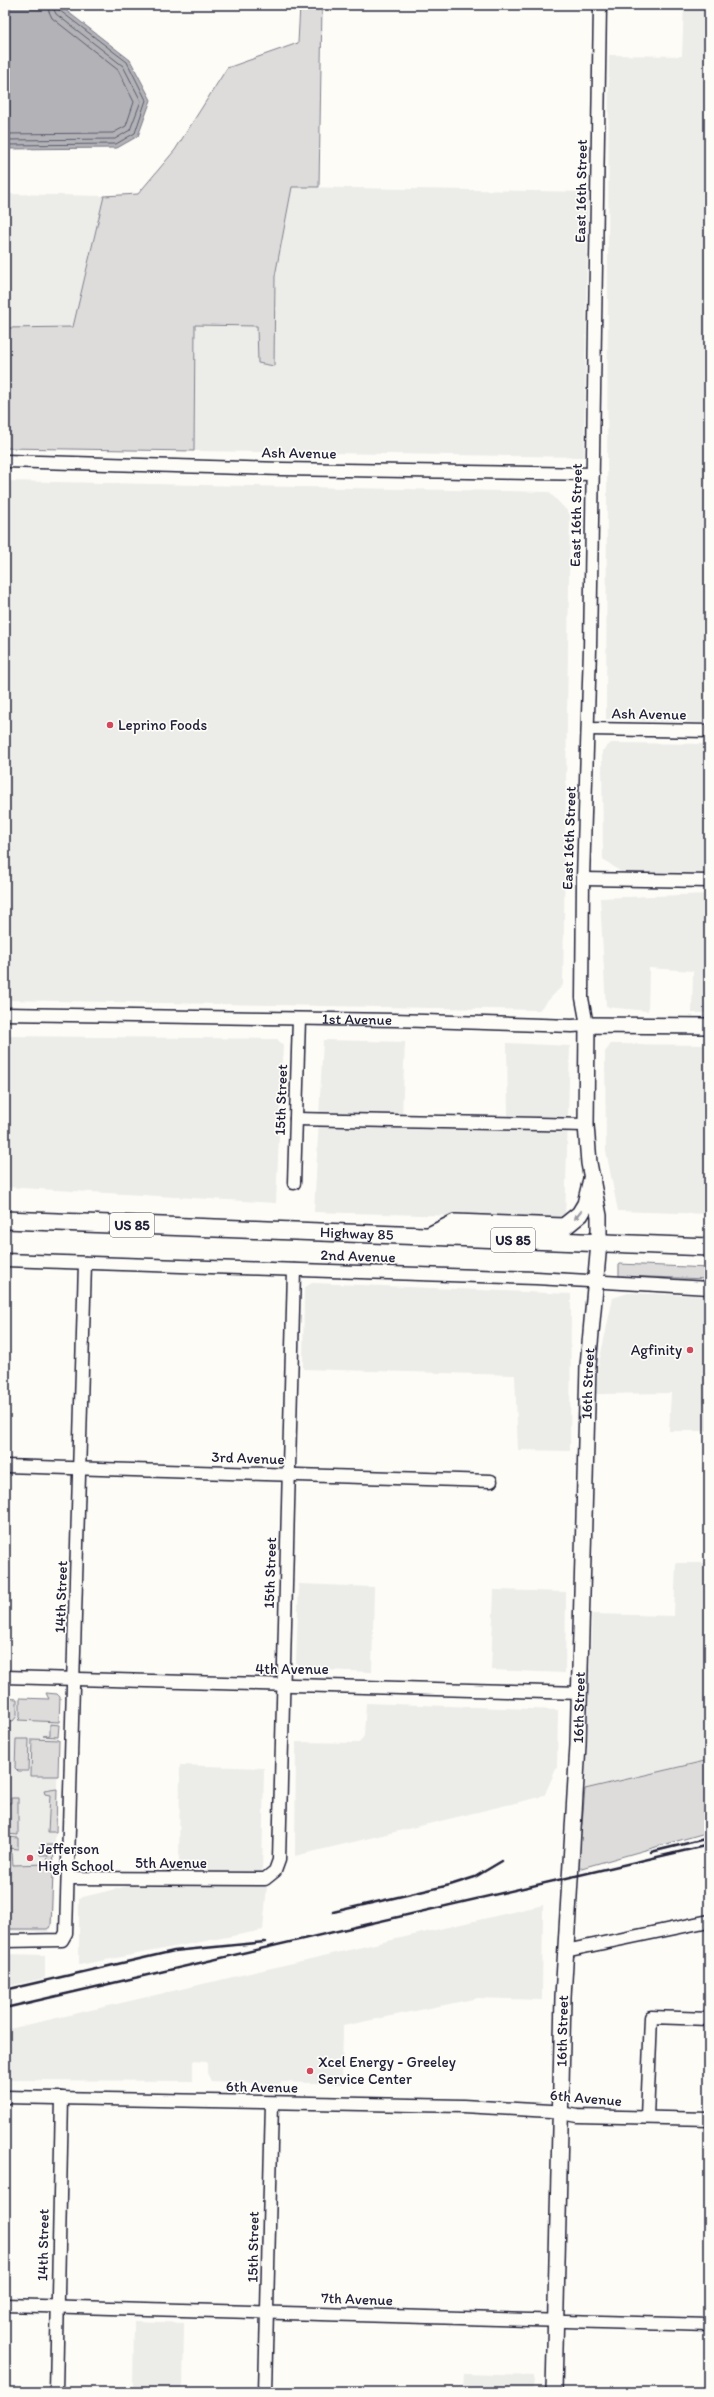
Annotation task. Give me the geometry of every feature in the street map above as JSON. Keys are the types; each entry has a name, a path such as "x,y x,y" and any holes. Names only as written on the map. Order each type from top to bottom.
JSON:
{"highway":[{"path":"428,1236 455,1223 564,1227 580,1214 586,1204 592,1179"},
{"name":"Highway 85","path":"5,1220 709,1247"}],"main road":[{"name":"1st Avenue","path":"587,1025 709,1026"},
{"name":"16th Street","path":"554,2392 565,1951 580,1693 587,1381 599,1243 599,1216 592,1179 586,1125 587,1025"}],"street":[{"name":"East 16th Street","path":"587,1025 582,998 583,879 589,728 600,5"},
{"name":"Ash Avenue","path":"5,461 282,469 593,474"},
{"name":"Ash Avenue","path":"589,728 709,731"},
{"path":"583,879 709,881"},
{"name":"1st Avenue","path":"5,1014 299,1019 572,1026 587,1025"},
{"name":"15th Street","path":"294,1183 299,1019"},
{"path":"296,1119 586,1125"},
{"name":"2nd Avenue","path":"5,1260 596,1281 709,1288"},
{"name":"14th Street","path":"5,1941 53,1942 62,1940 66,1933 69,1878 85,1263"},
{"name":"15th Street","path":"271,1874 275,1871 279,1860 294,1270"},
{"name":"3rd Avenue","path":"5,1466 491,1481"},
{"name":"4th Avenue","path":"5,1677 283,1686 331,1685 580,1693"},
{"name":"5th Avenue","path":"69,1878 265,1879 271,1874"},
{"path":"565,1951 709,1921"},
{"path":"647,2117 651,2017 709,2019"},
{"name":"6th Avenue","path":"5,2097 463,2106 560,2112 578,2116 709,2119"},
{"name":"14th Street","path":"56,2392 62,2098"},
{"name":"15th Street","path":"265,2392 272,2103"},
{"name":"7th Avenue","path":"5,2304 556,2321 709,2324"}],"shaded area":[{"path":"300,5 322,5 319,187 292,187 275,276 274,366 258,363 257,326 195,325 194,451 5,448 5,328 73,327 104,196 138,194 175,150 227,68 298,43"},
{"path":"684,5 709,5 709,723 606,719 609,55 682,56"},
{"path":"292,187 588,192 584,457 194,451 195,325 257,326 258,363 274,366 275,276"},
{"path":"5,194 104,196 73,328 5,328"},
{"path":"5,481 549,492 570,514 563,985 539,1010 5,1000"},
{"path":"611,743 709,744 709,875 625,875 603,859 602,751"},
{"path":"709,894 709,1013 692,1013 693,971 649,968 648,1011 606,1007 600,898"},
{"path":"5,1036 277,1039 283,1045 276,1203 5,1187"},
{"path":"323,1040 405,1042 402,1116 508,1118 507,1043 570,1046 565,1219 314,1212"},
{"path":"611,1044 709,1045 709,1214 618,1211 606,1151 605,1052"},
{"path":"619,1264 709,1268 709,1279 619,1276"},
{"path":"312,1283 571,1294 570,1451 518,1450 515,1375 303,1369 304,1288"},
{"path":"628,1293 709,1296 709,1431 669,1431 671,1393 596,1394 598,1367 613,1298"},
{"path":"676,1563 709,1563 709,1760 585,1789 592,1614 674,1616"},
{"path":"299,1584 374,1587 372,1672 303,1669 296,1663"},
{"path":"494,1590 566,1592 565,1673 491,1670"},
{"path":"46,1693 57,1694 60,1697 59,1722 18,1720 20,1718 20,1698 49,1699"},
{"name":"Jefferson High School","path":"5,1698 60,1700 52,1927 47,1932 5,1931"},
{"path":"5,1698 17,1699 17,1716 13,1721 5,1720"},
{"path":"366,1703 558,1710 557,1767 544,1796 295,1856 296,1742 359,1743 364,1736"},
{"path":"50,1724 59,1725 58,1737 43,1736 50,1735"},
{"path":"16,1739 29,1739 28,1771 18,1771 15,1768"},
{"path":"32,1739 59,1740 58,1776 31,1776"},
{"path":"709,1760 709,1832 578,1869 585,1789"},
{"path":"180,1765 264,1768 262,1873 179,1872"},
{"path":"57,1789 56,1832 48,1832 50,1795 45,1794 44,1791"},
{"path":"11,1798 18,1798 18,1835 7,1834 8,1803 11,1803"},
{"path":"7,1837 18,1838 18,1849 6,1848"},
{"path":"40,1845 54,1845 51,1926 47,1929 5,1929 6,1851 12,1853 13,1865 47,1864 48,1855 40,1855"},
{"path":"136,1884 267,1886 263,1930 79,1965 79,1898"},
{"path":"543,1905 542,2000 478,1998 343,2026 342,2084 282,2082 279,2084 211,2081 207,2073 207,2062 193,2061 193,2081 5,2080 5,2030"},
{"path":"5,1954 45,1955 45,1978 5,1987"},
{"path":"134,2321 184,2323 183,2392 133,2392"},
{"path":"464,2374 534,2376 533,2392 463,2392"}],"water":[{"path":"5,5 59,5 130,60 151,100 138,136 117,148 5,149"}],"railway":[{"path":"651,1852 709,1838"},
{"path":"5,2008 709,1845"},
{"path":"333,1912 450,1885 475,1877 502,1861"},
{"path":"5,1990 174,1951 265,1942"}],"place":[{"name":"Leprino Foods","path":"110,725"},
{"name":"Agfinity","path":"690,1350"},
{"name":"Jefferson High School","path":"30,1858"},
{"name":"Xcel Energy - Greeley Service Center","path":"310,2071"}]}
